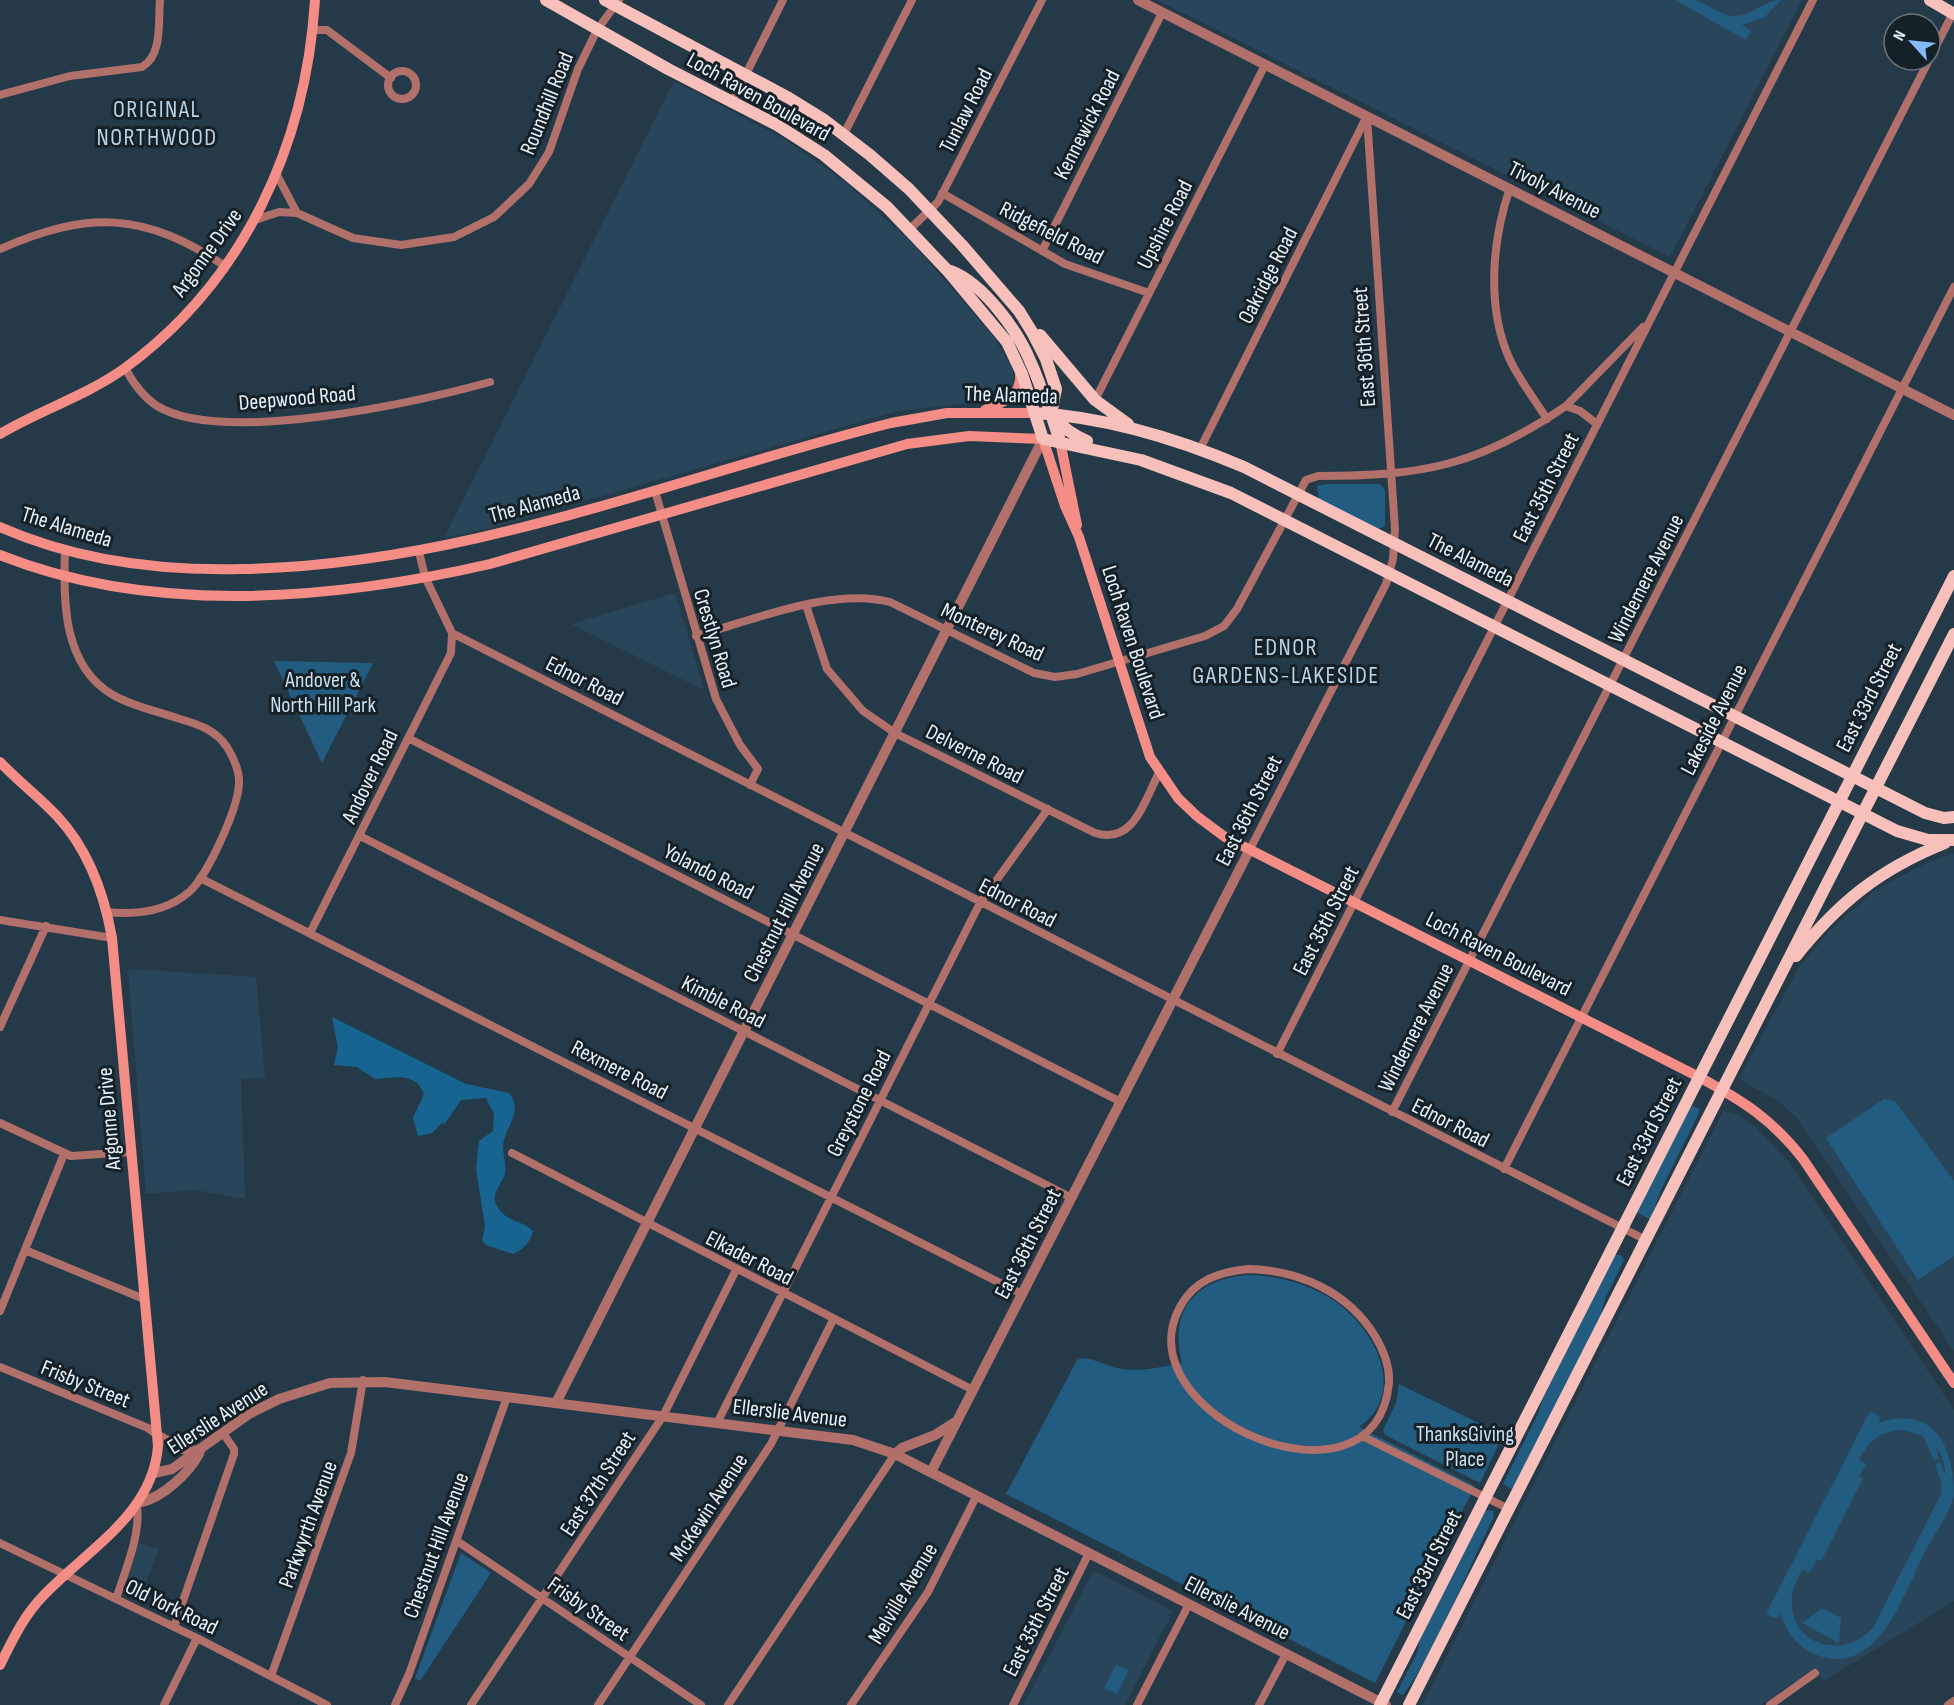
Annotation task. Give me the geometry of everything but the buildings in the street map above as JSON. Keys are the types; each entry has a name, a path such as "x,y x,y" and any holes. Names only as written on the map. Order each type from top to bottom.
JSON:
{"main road":[{"name":"Argonne Drive","path":"0,434 74,399 124,368 178,322 225,266 255,220 277,175 298,116 313,30 315,0"},
{"name":"Loch Raven Boulevard","path":"546,0 808,144 858,182 909,229 1003,336 1017,362 1065,506 1079,537"},
{"path":"1930,0 1954,13"},
{"name":"Loch Raven Boulevard","path":"613,2 789,98 844,134 930,210 1019,311 1042,350 1052,375 1056,389 1051,414 1060,441 1079,537 1143,739 1159,773 1178,798 1198,817 1225,837 1699,1077 1766,1118 1803,1158 1954,1383"},
{"path":"947,270 970,282 1013,330 1032,364 1044,402 1051,414 1071,434 1120,454"},
{"path":"1019,311 1095,400 1114,416 1142,431"},
{"path":"980,412 1004,402 1018,391 1021,380 1017,362"},
{"name":"The Alameda","path":"0,527 65,551 120,563 200,570 324,565 419,552 522,529 891,423 930,415 980,412 1051,414 1142,431 1200,449 1297,493 1876,788 1934,816 1954,817"},
{"name":"The Alameda","path":"0,555 64,576 125,588 205,594 324,590 425,577 522,555 907,444 969,436 1060,441 1120,454 1211,485 1284,519 1906,834 1951,841"},
{"name":"East 33rd Street","path":"1382,1704 1954,576"},
{"path":"1409,1705 1954,634"},
{"name":"Argonne Drive","path":"0,762 71,833 91,867 107,912 112,938 157,1435 154,1473 139,1504"},
{"path":"1777,984 1826,921 1868,882 1904,861 1951,841"},
{"path":"0,1665 31,1610 139,1504"}],"street":[{"path":"0,95 70,76 142,67 150,62 157,45 160,0"},
{"path":"732,102 783,0"},
{"path":"844,134 912,0"},
{"name":"Tunlaw Road","path":"909,229 930,210 942,193 1042,0"},
{"name":"Tivoly Avenue","path":"1138,0 1954,415"},
{"name":"East 35th Street","path":"1277,1054 1813,0"},
{"name":"Roundhill Road","path":"255,220 279,212 297,213 353,238 402,245 454,237 494,217 529,184 549,152 566,100 597,30 613,2"},
{"name":"Kennewick Road","path":"1042,251 1162,12"},
{"name":"Windemere Avenue","path":"1942,35 1954,13"},
{"path":"313,30 327,30 391,78"},
{"name":"Upshire Road","path":"1095,400 1265,65"},
{"name":"Windemere Avenue","path":"1392,1112 1922,72"},
{"name":"Oakridge Road","path":"1200,449 1367,117"},
{"name":"East 36th Street","path":"931,1472 1390,573 1395,544 1367,117"},
{"path":"277,175 297,213"},
{"path":"1510,188 1497,236 1499,322 1510,359 1547,419"},
{"name":"Ridgefield Road","path":"942,193 1042,251 1082,271 1149,293"},
{"path":"0,249 23,239 72,225 96,221 125,222 185,240 225,266"},
{"name":"Lakeside Avenue","path":"1504,1169 1954,286"},
{"path":"1297,493 1302,484 1312,477 1391,475 1435,468 1482,453 1547,419 1566,406 1650,320"},
{"name":"Deepwood Road","path":"124,368 134,384 158,406 183,416 221,421 284,419 367,408 442,395 490,382"},
{"path":"1566,406 1580,411 1598,424"},
{"name":"Chestnut Hill Avenue","path":"556,1403 1044,439"},
{"name":"Crestlyn Road","path":"655,491 696,636 720,710 740,745 758,769 750,785"},
{"name":"Monterey Road","path":"696,636 806,605 842,598 880,600 948,630 1024,669 1049,676 1066,677 1204,636 1224,626 1238,609 1297,493"},
{"path":"65,551 63,603 69,632 87,670 100,685 119,698 207,728 220,739 231,756 239,779 236,807 200,878 189,892 162,907 145,912 107,912"},
{"path":"419,552 425,577 452,633"},
{"name":"Delverne Road","path":"806,605 819,646 835,681 863,711 896,733 1095,834 1116,836 1123,833 1134,821 1159,773"},
{"name":"Andover Road","path":"310,933 451,653 452,633"},
{"name":"Ednor Road","path":"452,633 1646,1240"},
{"name":"Yolando Road","path":"408,738 1121,1102"},
{"name":"Greystone Road","path":"717,1423 980,903 1047,810"},
{"name":"Kimble Road","path":"360,836 1072,1198"},
{"name":"Rexmere Road","path":"200,878 1022,1294"},
{"path":"0,920 112,938"},
{"path":"0,1027 46,926"},
{"path":"0,1124 64,1154 78,1157 131,1152"},
{"name":"Elkader Road","path":"512,1153 646,1224 973,1390"},
{"path":"0,1311 64,1154"},
{"path":"26,1250 144,1299"},
{"path":"1362,1436 1378,1418 1385,1402 1389,1379 1387,1363 1368,1326 1337,1295 1290,1274 1248,1269 1216,1275 1199,1284 1183,1301 1174,1322 1174,1357 1191,1388 1220,1419 1261,1442 1298,1449 1334,1447 1362,1436 1509,1509"},
{"name":"East 37th Street","path":"471,1705 663,1416 736,1270"},
{"name":"McKewin Avenue","path":"598,1705 778,1430 833,1320"},
{"name":"Frisby Street","path":"0,1367 146,1428 157,1435"},
{"name":"Ellerslie Avenue","path":"154,1473 167,1472 264,1405 295,1392 330,1383 363,1380 853,1440 895,1454 1382,1704"},
{"name":"Parkwyrth Avenue","path":"271,1676 351,1453 363,1380"},
{"name":"Chestnut Hill Avenue","path":"395,1705 410,1674 507,1397"},
{"path":"728,1705 895,1454 902,1448 935,1435 957,1421"},
{"path":"174,1627 234,1454 234,1449 223,1433"},
{"path":"116,1599 135,1536 139,1504 161,1493 192,1464 200,1451 182,1449 157,1435"},
{"name":"Melville Avenue","path":"851,1705 928,1592 977,1496"},
{"name":"Frisby Street","path":"457,1541 701,1705"},
{"name":"Old York Road","path":"0,1543 197,1638 324,1704"},
{"name":"East 35th Street","path":"1012,1705 1089,1553"},
{"path":"1137,1705 1189,1604"},
{"path":"164,1705 197,1638"},
{"path":"1259,1705 1286,1654"},
{"path":"1776,1703 1815,1673"},
{"path":"1948,1705 1954,1701"}],"shaded area":[{"path":"1157,0 1802,0 1670,257"},
{"path":"674,81 786,140 845,182 910,241 994,337 1013,370 1014,385 990,401 898,411 490,528 444,538"},
{"path":"675,593 704,690 571,624"},
{"path":"1954,853 1954,1351 1797,1118 1778,1101 1739,1079 1799,967 1829,931 1875,890 1926,863"},
{"path":"128,969 256,977 265,1077 241,1079 245,1199 195,1190 146,1194"},
{"path":"332,1017 466,1084 509,1093 515,1107 504,1138 505,1173 496,1192 495,1200 503,1214 533,1231 523,1248 513,1254 486,1245 482,1241 485,1226 476,1169 479,1141 493,1131 494,1114 486,1098 461,1100 444,1125 443,1122 432,1133 418,1136 413,1118 424,1094 420,1087 410,1079 397,1077 375,1079 357,1067 334,1065 338,1047"},
{"path":"1723,1111 1739,1115 1756,1128 1788,1161 1954,1410 1954,1601 1824,1681 1814,1668 1761,1705 1422,1705"},
{"path":"139,1543 159,1549 139,1599 123,1592"},
{"path":"1096,1572 1173,1611 1125,1705 1024,1705 1092,1573"}],"green space":[{"path":"1675,0 1694,0 1723,14 1741,16 1781,0 1765,17 1742,25 1751,31 1746,40"},
{"path":"1380,484 1385,490 1385,526 1377,529 1319,499 1317,486"},
{"name":"Andover & North Hill Park","path":"274,661 373,663 322,763"},
{"path":"1884,1099 1895,1101 1954,1181 1954,1256 1918,1280 1826,1138"},
{"path":"1690,1105 1700,1109 1698,1115 1660,1192 1651,1220 1636,1212"},
{"path":"1615,1255 1621,1255 1624,1260 1605,1299 1600,1319 1513,1490 1503,1484 1538,1414 1545,1391"},
{"path":"1252,1275 1288,1280 1306,1286 1340,1305 1355,1319 1368,1336 1378,1355 1383,1374 1382,1393 1375,1411 1359,1427 1475,1486 1375,1683 1006,1494 1077,1360 1086,1358 1117,1368 1133,1370 1182,1363 1179,1326 1192,1299 1202,1289 1216,1282"},
{"name":"ThanksGiving Place","path":"1399,1384 1503,1435 1480,1483 1385,1435 1383,1430 1396,1403"},
{"path":"1870,1411 1881,1417 1878,1423 1897,1419 1913,1419 1926,1424 1944,1445 1950,1460 1954,1495 1946,1516 1885,1629 1871,1645 1855,1655 1836,1659 1814,1654 1802,1647 1785,1626 1781,1613 1777,1619 1766,1614","holes":["1902,1430 1923,1436 1934,1460 1939,1458 1935,1446 1943,1460 1945,1475 1940,1462 1935,1464 1942,1484 1941,1494 1873,1628 1847,1644 1819,1643 1807,1636 1798,1626 1793,1613 1792,1596 1802,1569 1810,1573 1817,1559 1821,1561 1863,1479 1859,1476 1866,1464 1859,1460 1871,1442 1888,1432"]},
{"path":"1485,1510 1493,1511 1494,1517 1430,1653 1403,1695 1397,1692 1417,1653 1420,1639"},
{"path":"461,1553 491,1573 420,1681 415,1678"},
{"path":"1822,1608 1841,1618 1839,1643 1802,1623"},
{"path":"1116,1665 1129,1670 1117,1694 1104,1688"}],"district":[{"name":"ORIGINAL NORTHWOOD","path":"157,123"},
{"name":"EDNOR GARDENS-LAKESIDE","path":"1286,661"}]}
